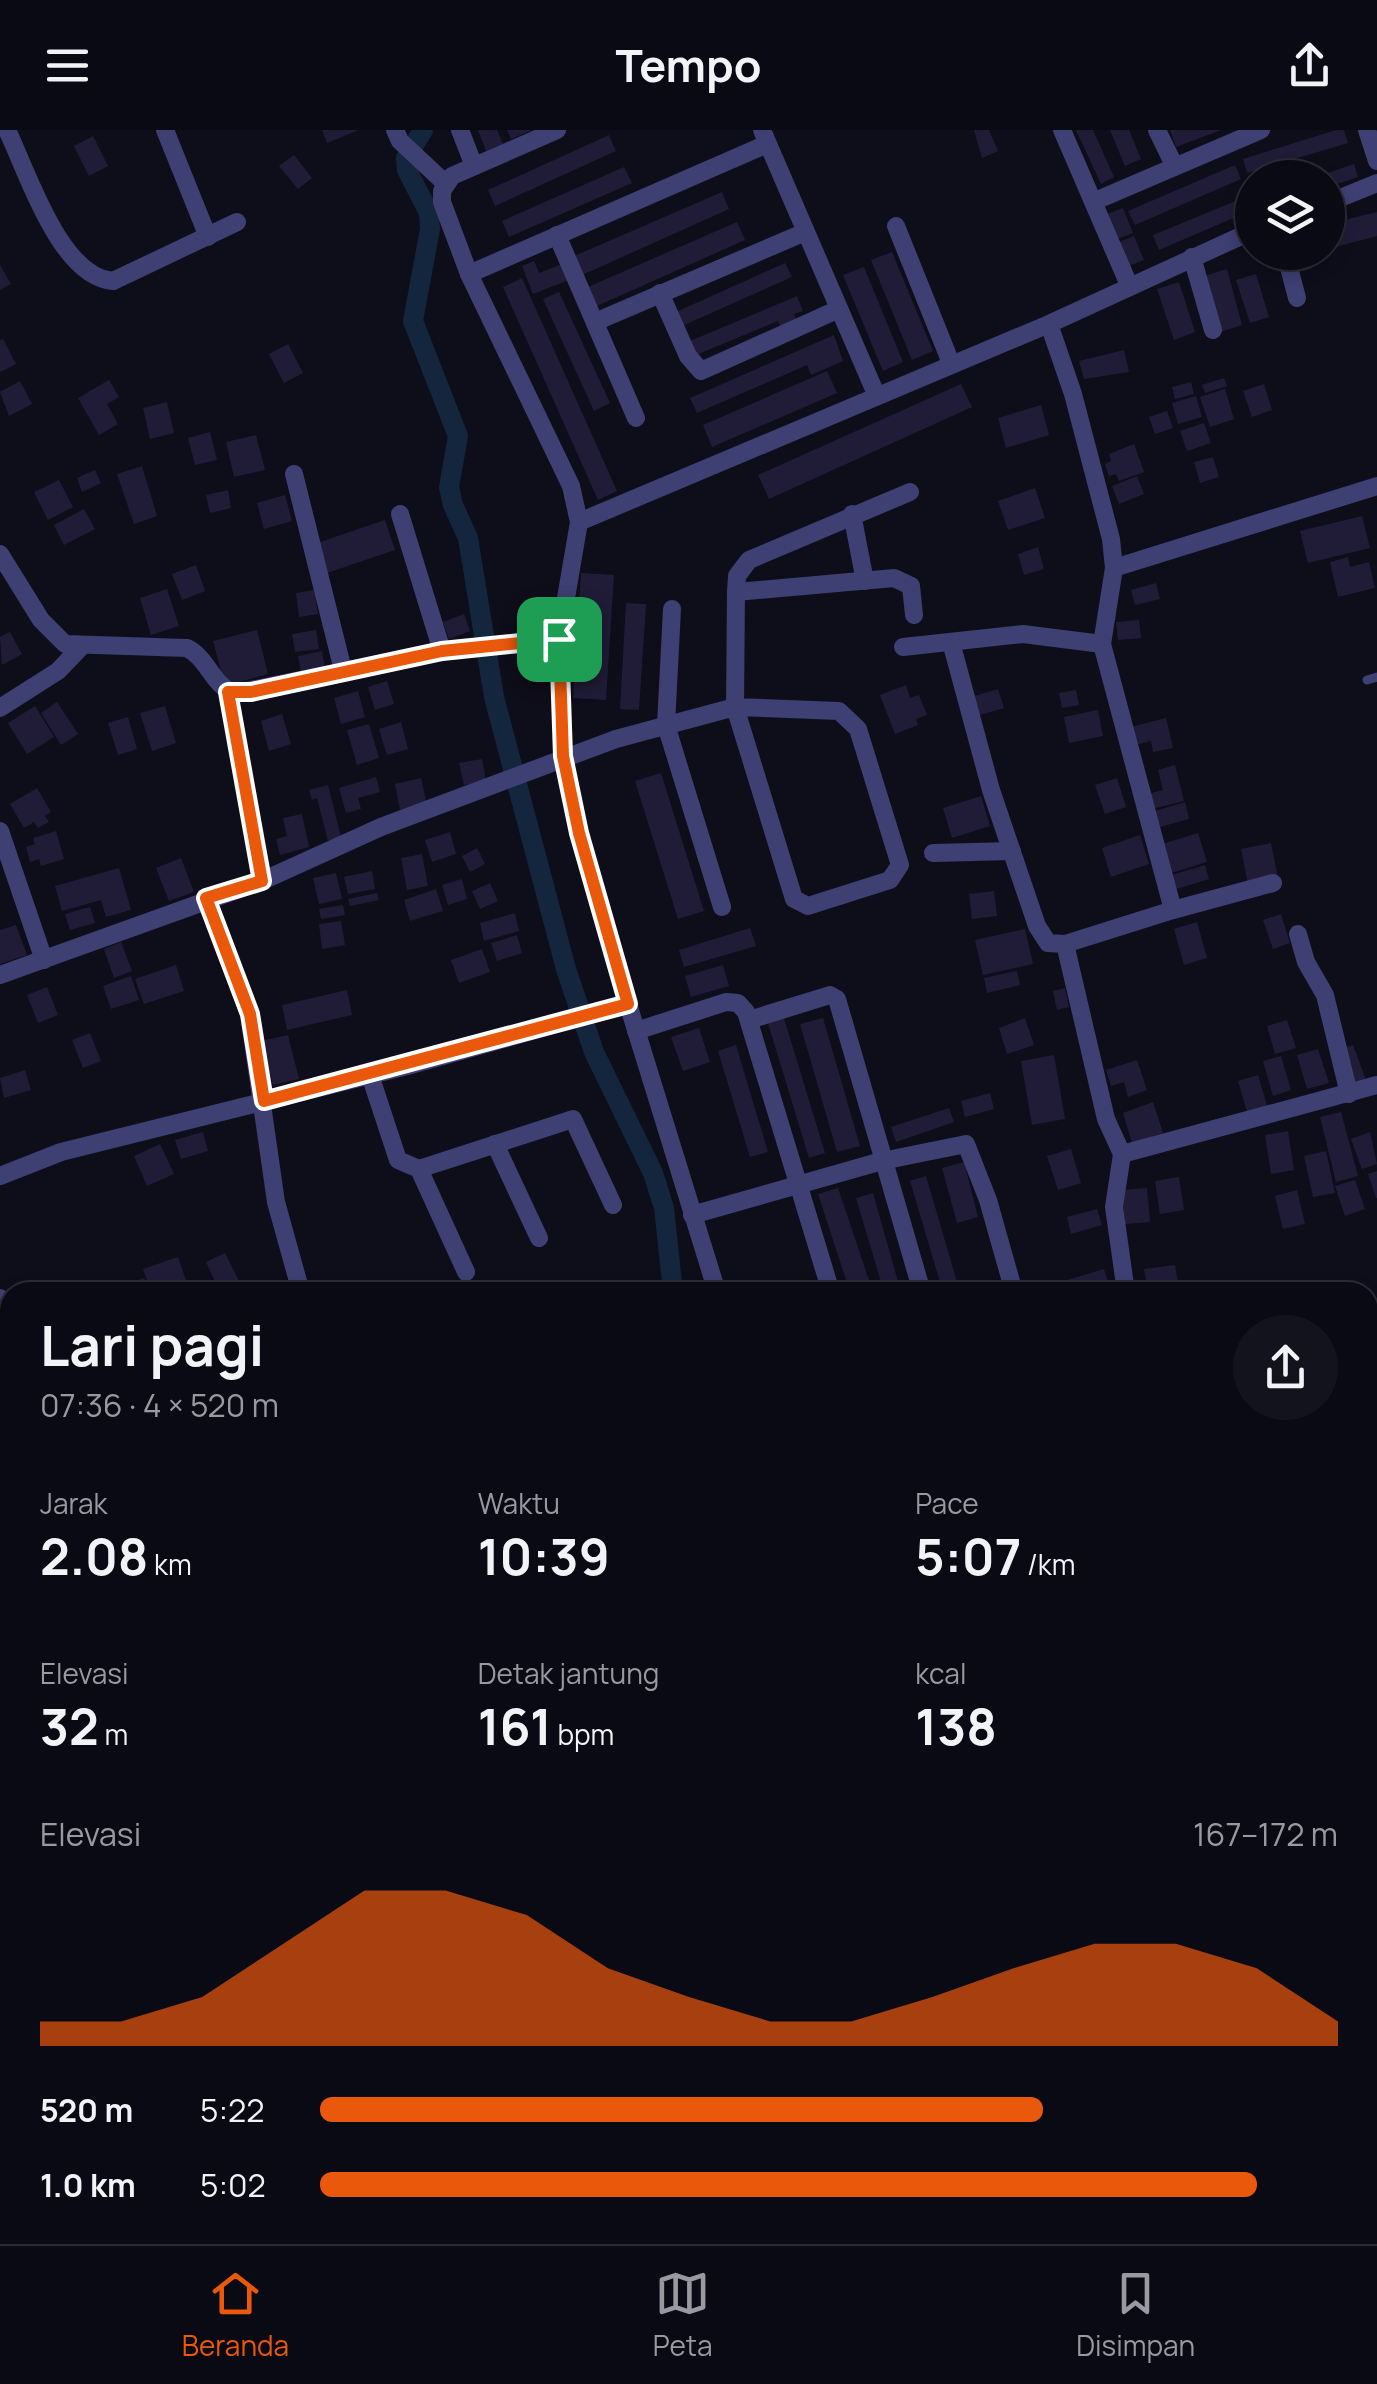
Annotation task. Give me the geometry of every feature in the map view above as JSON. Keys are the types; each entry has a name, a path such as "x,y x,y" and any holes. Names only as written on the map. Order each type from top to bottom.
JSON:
{"street":[{"path":"7,130 68,253 97,280 113,281 238,222"},
{"path":"165,130 208,237"},
{"path":"460,130 474,166"},
{"path":"557,130 474,166 446,184 442,202 468,274 571,486 579,522 559,639 563,756 579,833 628,1004 714,1282"},
{"path":"1062,130 1130,285"},
{"path":"1157,130 1174,165"},
{"path":"1094,201 1261,130"},
{"path":"1368,130 1377,161"},
{"path":"398,135 446,184"},
{"path":"468,274 764,137 876,394"},
{"path":"1345,196 1376,185"},
{"path":"896,226 952,364"},
{"path":"595,322 803,233"},
{"path":"558,235 636,418"},
{"path":"579,522 1048,324 1235,238"},
{"path":"1192,257 1213,330"},
{"path":"1290,270 1298,298"},
{"path":"660,293 694,369 701,371 839,309"},
{"path":"1048,324 1074,394 1114,568 1102,644 1173,910"},
{"path":"294,474 343,670"},
{"path":"1114,568 1377,486"},
{"path":"0,975 262,881 381,826 563,756 735,707 839,711 847,716 858,729 900,865 898,874 799,905 735,707 736,592 738,576 749,560 910,492"},
{"path":"400,514 442,651"},
{"path":"852,514 865,581"},
{"path":"0,554 54,636 80,648 188,648 198,653 228,692 262,881"},
{"path":"736,592 904,580 911,586 914,615"},
{"path":"672,609 666,725 722,907"},
{"path":"903,647 1033,634 1102,644"},
{"path":"228,692 251,692 442,651 559,639"},
{"path":"952,642 1012,851 1042,936 1048,943 1065,944 1273,883"},
{"path":"0,708 58,671 80,648"},
{"path":"0,831 44,960"},
{"path":"933,853 1012,851"},
{"path":"206,898 250,1014 276,1202 298,1282"},
{"path":"1298,934 1306,962 1325,995 1349,1094"},
{"path":"1065,944 1106,1119 1122,1154 1114,1207 1125,1282"},
{"path":"749,1020 830,995 837,998 919,1282"},
{"path":"636,1031 726,1002 738,1003 749,1020 828,1282"},
{"path":"0,1176 60,1152 628,1004"},
{"path":"370,1074 398,1160 420,1169 573,1119 613,1205"},
{"path":"1122,1154 1377,1085"},
{"path":"495,1144 539,1238"},
{"path":"692,1215 882,1160 966,1144 994,1216 1011,1282"},
{"path":"420,1169 466,1272"}],"building":[{"path":"322,130 359,130 327,143"},
{"path":"478,130 497,130 503,144 486,151"},
{"path":"507,130 532,130 511,139"},
{"path":"974,130 989,130 998,151 982,158"},
{"path":"1076,130 1093,130 1114,177 1101,184"},
{"path":"1110,130 1129,130 1141,159 1125,166"},
{"path":"1170,130 1221,130 1176,147"},
{"path":"1336,130 1344,130 1348,143 1291,160 1243,159"},
{"path":"609,135 616,151 495,206 488,190"},
{"path":"93,136 108,166 89,176 74,146"},
{"path":"294,155 312,178 298,189 279,166"},
{"path":"1354,164 1358,177 1345,181 1345,167"},
{"path":"1235,165 1235,182 1135,225 1128,211"},
{"path":"624,167 632,183 509,237 502,221"},
{"path":"722,192 729,209 580,276 572,257"},
{"path":"1235,201 1235,217 1159,250 1153,235"},
{"path":"1123,208 1133,233 1112,241 1102,216"},
{"path":"1377,212 1377,236 1345,244 1345,220"},
{"path":"737,222 745,240 597,306 588,287"},
{"path":"1134,236 1144,260 1124,268 1114,244"},
{"path":"892,252 933,351 912,360 871,260"},
{"path":"534,261 539,273 567,262 574,278 533,294 522,266"},
{"path":"785,263 792,277 682,326 676,312"},
{"path":"0,265 11,284 0,290"},
{"path":"864,267 903,362 883,371 843,275"},
{"path":"1227,269 1242,325 1220,332 1204,276"},
{"path":"1256,274 1269,317 1250,323 1236,280"},
{"path":"522,278 617,491 598,500 503,287"},
{"path":"1179,282 1195,332 1174,340 1157,289"},
{"path":"559,292 610,403 594,411 543,299"},
{"path":"797,296 803,311 794,314 798,325 782,331 778,321 696,355 690,341"},
{"path":"834,335 843,361 811,375 807,365 697,413 690,398"},
{"path":"3,339 16,364 0,372 0,340"},
{"path":"288,344 303,373 284,383 269,354"},
{"path":"1124,350 1129,372 1084,379 1079,361"},
{"path":"827,371 837,393 712,447 703,425"},
{"path":"1224,378 1227,386 1205,393 1202,385"},
{"path":"109,380 119,397 107,404 118,424 99,435 78,398"},
{"path":"20,381 32,404 9,416 0,392"},
{"path":"1191,382 1194,394 1175,399 1172,387"},
{"path":"961,384 972,407 769,499 758,475"},
{"path":"1264,384 1272,410 1252,417 1243,391"},
{"path":"1225,389 1234,419 1210,427 1200,397"},
{"path":"1196,396 1202,417 1178,424 1172,403"},
{"path":"167,402 174,433 150,439 143,408"},
{"path":"1041,405 1049,435 1006,448 998,418"},
{"path":"1167,411 1173,428 1155,434 1149,417"},
{"path":"1204,423 1211,443 1187,451 1180,431"},
{"path":"210,432 217,460 195,465 188,438"},
{"path":"256,435 265,470 234,477 226,442"},
{"path":"1134,444 1144,472 1119,481 1116,474 1109,476 1105,464 1111,461 1109,454"},
{"path":"1213,457 1219,477 1200,483 1194,462"},
{"path":"142,466 157,516 134,524 117,474"},
{"path":"95,470 101,483 82,492 77,478"},
{"path":"1137,476 1144,494 1119,504 1112,486"},
{"path":"59,480 73,507 48,520 34,492"},
{"path":"1035,488 1045,518 1008,530 998,501"},
{"path":"228,490 231,508 210,513 206,495"},
{"path":"285,495 292,521 264,529 257,503"},
{"path":"84,509 95,529 64,545 54,525"},
{"path":"1362,516 1370,548 1308,563 1300,531"},
{"path":"385,520 395,550 327,573 317,543"},
{"path":"1038,547 1044,569 1024,575 1018,554"},
{"path":"1348,557 1350,567 1369,562 1375,588 1338,597 1330,562"},
{"path":"196,565 205,591 182,600 172,574"},
{"path":"581,573 614,575 606,700 573,698"},
{"path":"1156,583 1160,599 1135,605 1131,590"},
{"path":"167,589 179,626 151,635 140,598"},
{"path":"314,590 318,614 299,617 296,593"},
{"path":"626,603 646,604 639,710 620,709"},
{"path":"464,614 470,631 449,639 443,622"},
{"path":"1139,620 1141,638 1118,640 1116,622"},
{"path":"257,630 268,674 225,686 213,641"},
{"path":"316,630 319,649 295,652 292,634"},
{"path":"10,632 22,654 2,665 0,637"},
{"path":"322,651 325,668 301,672 298,656"},
{"path":"387,681 394,704 375,710 368,687"},
{"path":"906,685 910,698 919,695 927,715 916,719 918,725 895,734 880,695"},
{"path":"998,689 1004,708 977,716 971,697"},
{"path":"1076,690 1079,705 1062,708 1059,693"},
{"path":"358,691 365,717 341,724 334,698"},
{"path":"57,702 78,734 61,745 41,713"},
{"path":"35,706 54,737 27,754 8,723"},
{"path":"165,706 176,743 152,751 140,713"},
{"path":"1098,710 1103,736 1069,743 1064,717"},
{"path":"282,714 291,744 269,751 261,721"},
{"path":"128,717 137,749 118,755 108,723"},
{"path":"1166,718 1173,748 1153,752 1151,741 1131,746 1127,728"},
{"path":"401,722 408,749 387,755 379,729"},
{"path":"369,724 379,758 357,765 347,730"},
{"path":"482,759 486,781 464,785 459,763"},
{"path":"1175,765 1184,801 1152,809 1148,794 1163,790 1158,770"},
{"path":"661,773 704,911 678,919 635,781"},
{"path":"376,777 380,792 358,798 361,809 346,813 339,788"},
{"path":"421,778 427,805 400,810 395,784"},
{"path":"1117,778 1126,807 1105,814 1095,785"},
{"path":"328,785 341,837 328,841 317,798 312,800 309,790"},
{"path":"37,788 51,812 45,816 49,822 38,828 34,822 24,828 10,804"},
{"path":"981,796 990,826 952,838 943,808"},
{"path":"1185,802 1189,819 1160,827 1155,811"},
{"path":"302,814 309,847 280,855 276,839 287,836 283,818"},
{"path":"56,831 64,859 41,866 39,859 30,862 26,847 35,844 33,838"},
{"path":"450,832 456,854 432,862 425,840"},
{"path":"1198,833 1207,862 1165,875 1156,846"},
{"path":"1140,835 1149,864 1111,877 1102,848"},
{"path":"1271,843 1278,878 1248,884 1241,849"},
{"path":"477,848 485,864 470,872 462,856"},
{"path":"422,854 428,886 407,890 401,858"},
{"path":"181,858 194,892 169,901 156,868"},
{"path":"1205,865 1209,879 1170,891 1165,877"},
{"path":"119,868 131,910 106,917 101,900 62,911 55,886"},
{"path":"372,871 375,889 348,894 344,877"},
{"path":"336,873 342,899 319,904 313,878"},
{"path":"462,879 467,899 448,905 442,885"},
{"path":"490,883 498,901 480,909 472,891"},
{"path":"436,889 443,911 410,921 404,900"},
{"path":"994,891 997,916 972,919 969,894"},
{"path":"377,893 379,900 350,906 348,899"},
{"path":"343,905 345,915 321,919 319,909"},
{"path":"90,907 95,923 70,930 65,914"},
{"path":"515,913 519,931 484,941 480,923"},
{"path":"1281,914 1290,943 1273,949 1263,920"},
{"path":"341,921 345,945 322,949 319,924"},
{"path":"1197,922 1207,958 1184,965 1174,929"},
{"path":"16,925 27,955 0,964 0,930"},
{"path":"750,928 756,946 684,967 679,950"},
{"path":"1025,929 1033,964 983,975 975,940"},
{"path":"517,935 522,953 497,961 491,943"},
{"path":"121,942 132,971 114,978 104,949"},
{"path":"482,949 490,972 459,983 451,960"},
{"path":"176,965 184,991 144,1004 135,979"},
{"path":"723,965 729,986 691,997 685,976"},
{"path":"1017,971 1020,985 987,993 984,978"},
{"path":"131,976 139,1000 111,1009 103,986"},
{"path":"47,987 58,1015 38,1023 27,995"},
{"path":"1065,988 1069,1007 1057,1010 1053,991"},
{"path":"347,990 352,1015 287,1030 282,1005"},
{"path":"783,1015 825,1153 809,1158 767,1020"},
{"path":"823,1018 860,1146 837,1152 800,1024"},
{"path":"1025,1018 1034,1045 1007,1054 999,1028"},
{"path":"1287,1020 1296,1048 1275,1054 1267,1026"},
{"path":"699,1028 710,1062 683,1071 671,1037"},
{"path":"90,1033 101,1061 83,1068 72,1040"},
{"path":"288,1035 299,1079 273,1085 261,1041"},
{"path":"736,1045 768,1152 750,1157 718,1051"},
{"path":"1353,1045 1366,1080 1349,1086 1336,1051"},
{"path":"1318,1049 1329,1083 1307,1089 1297,1055"},
{"path":"1054,1055 1065,1119 1032,1125 1021,1061"},
{"path":"1281,1056 1291,1090 1273,1096 1263,1061"},
{"path":"1137,1060 1147,1090 1128,1097 1124,1082 1111,1086 1106,1070"},
{"path":"25,1070 31,1090 4,1098 0,1078"},
{"path":"1258,1075 1268,1109 1248,1115 1238,1081"},
{"path":"990,1093 994,1109 965,1117 961,1101"},
{"path":"1153,1102 1163,1133 1132,1143 1123,1113"},
{"path":"949,1108 954,1122 896,1142 891,1127"},
{"path":"1341,1112 1358,1176 1336,1182 1320,1117"},
{"path":"1288,1131 1294,1170 1271,1174 1265,1135"},
{"path":"203,1132 208,1151 181,1159 175,1140"},
{"path":"1370,1132 1377,1164 1362,1169 1351,1139"},
{"path":"160,1144 174,1174 147,1186 134,1156"},
{"path":"1071,1149 1081,1183 1058,1190 1047,1156"},
{"path":"1326,1151 1335,1193 1313,1197 1304,1156"},
{"path":"964,1162 978,1217 957,1223 942,1168"},
{"path":"1377,1171 1377,1198 1376,1198 1368,1174"},
{"path":"926,1176 957,1282 940,1282 910,1181"},
{"path":"1179,1177 1184,1210 1160,1214 1155,1181"},
{"path":"1355,1180 1365,1209 1345,1216 1335,1186"},
{"path":"838,1188 870,1282 847,1282 818,1194"},
{"path":"1147,1188 1150,1222 1125,1224 1122,1190"},
{"path":"1297,1190 1305,1224 1283,1229 1275,1196"},
{"path":"873,1193 898,1282 881,1282 856,1198"},
{"path":"1097,1209 1102,1225 1071,1234 1067,1217"},
{"path":"225,1253 240,1282 215,1282 206,1262"},
{"path":"178,1257 187,1282 148,1282 143,1269"},
{"path":"1175,1265 1178,1282 1146,1282 1144,1269"},
{"path":"1104,1269 1108,1282 1061,1282"}],"waterway":[{"path":"423,130 406,158 407,170 429,213 430,229 413,321 458,436 449,487 468,538 494,697 566,969 594,1052 653,1173 664,1208 672,1282"}],"route":[{"path":"559,639 563,756 579,833 628,1004 407,1066 264,1101 250,1014 206,898 262,881 228,692 251,692 442,651 559,639"}]}
